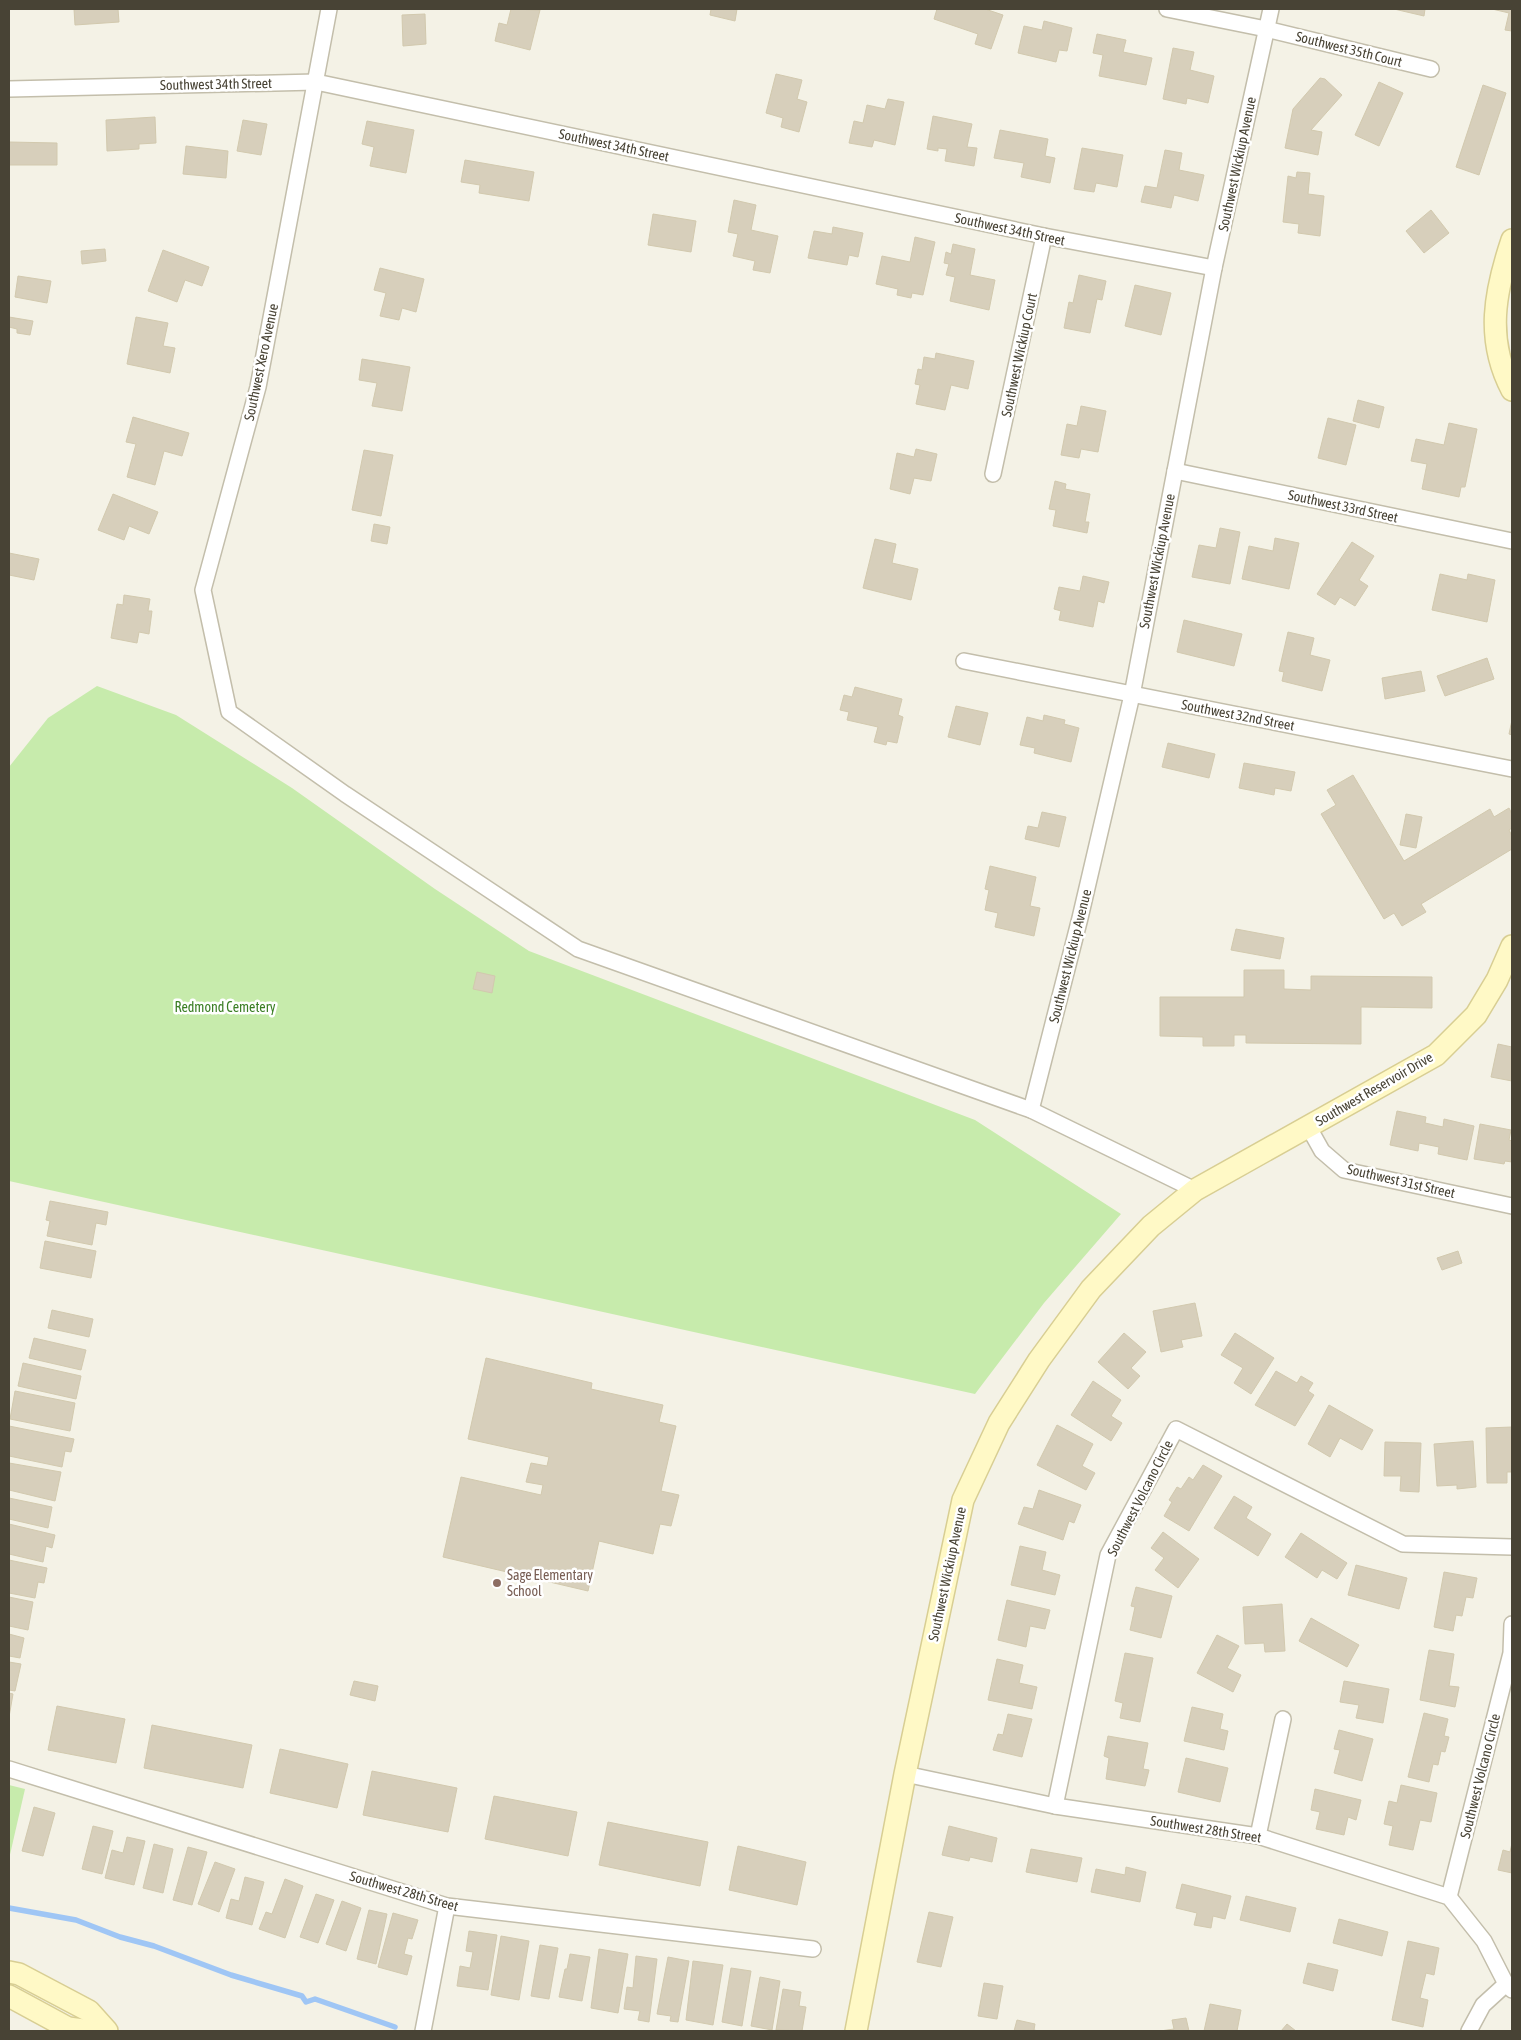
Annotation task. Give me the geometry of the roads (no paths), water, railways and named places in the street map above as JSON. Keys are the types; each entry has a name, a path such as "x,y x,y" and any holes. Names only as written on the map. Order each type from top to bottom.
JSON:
{"street":[{"name":"Southwest Xero Avenue","path":"329,9 258,387 203,590 229,712 345,794 578,949 1032,1110"},
{"name":"Southwest 35th Court","path":"1167,9 1266,29 1431,68"},
{"name":"Southwest Wickiup Avenue","path":"1032,1110 1080,918 1132,695 1214,268 1271,9"},
{"name":"Southwest 34th Street","path":"9,89 316,82 1044,236 1214,268"},
{"name":"Southwest Wickiup Court","path":"993,474 1044,236"},
{"path":"1512,240 1499,279 1494,322 1497,348 1506,378 1512,390"},
{"name":"Southwest 33rd Street","path":"1175,471 1512,541"},
{"name":"Southwest 32nd Street","path":"964,661 1512,769"},
{"name":"Southwest Reservoir Drive","path":"1195,1190 1436,1055 1476,1015 1497,980 1512,946"},
{"path":"1032,1110 1195,1190"},
{"name":"Southwest 31st Street","path":"1308,1126 1322,1151 1344,1170 1512,1206"},
{"name":"Southwest Wickiup Avenue","path":"856,2031 905,1774 963,1500 999,1423 1039,1360 1091,1289 1151,1226 1195,1190"},
{"name":"Southwest Volcano Circle","path":"1055,1806 1108,1555 1176,1429 1403,1544 1512,1547"},
{"name":"Southwest Volcano Circle","path":"1449,1897 1511,1653 1512,1624"},
{"path":"1258,1836 1283,1719"},
{"name":"Southwest 28th Street","path":"9,1769 447,1906 814,1949"},
{"name":"Southwest 28th Street","path":"905,1774 1055,1806 1258,1836 1449,1897"},
{"path":"1449,1897 1484,1941 1509,1987 1483,2006 1470,2031"},
{"path":"423,2031 447,1906"},
{"path":"9,1972 19,1974 89,2011 107,2031"},
{"path":"9,1996 68,2028 91,2031"}],"waterway":[{"path":"9,1908 76,1920 120,1937 154,1946 231,1975 302,1996 306,2002 315,1999 395,2027"}],"place":[{"name":"Sage Elementary School","path":"497,1583"}],"park label":[{"name":"Redmond Cemetery","path":"225,1007"}]}
